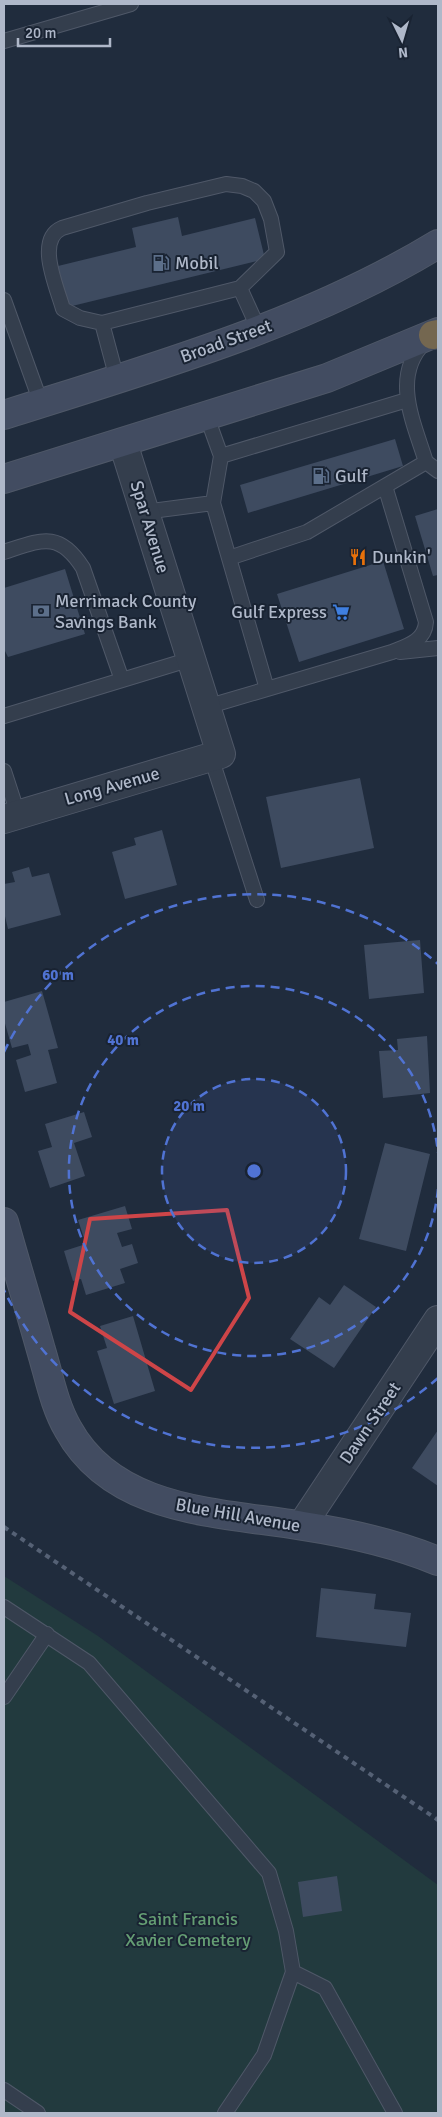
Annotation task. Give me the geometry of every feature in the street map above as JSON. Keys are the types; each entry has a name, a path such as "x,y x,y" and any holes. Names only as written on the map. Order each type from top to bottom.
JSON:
{"main road":[{"name":"Broad Street","path":"4,415 259,330 319,305 438,244"},
{"path":"4,479 327,378 436,334"},
{"name":"Blue Hill Avenue","path":"4,1222 60,1411 78,1446 111,1478 135,1491 172,1504 201,1511 302,1525 380,1541 438,1561"}],"street":[{"name":"Spar Avenue","path":"123,443 192,659 206,707 216,756"},
{"name":"Long Avenue","path":"11,817 216,756"},
{"name":"Dawn Street","path":"302,1525 438,1320"}],"lane":[{"path":"4,41 131,4"},
{"path":"226,184 254,191 264,201 271,219 277,252 240,288 102,323 69,313 63,309 49,256 51,237 55,232 62,228 147,203 226,184"},
{"path":"240,288 259,330"},
{"path":"4,300 41,403"},
{"path":"102,323 116,379"},
{"path":"436,334 422,344 411,361 406,378 407,400 426,462 438,471"},
{"path":"221,456 407,400"},
{"path":"207,417 221,456 213,504 267,689"},
{"path":"229,558 307,532 426,462"},
{"path":"206,707 392,652 418,639 426,629 426,622 385,486"},
{"path":"144,512 213,504"},
{"path":"4,552 51,540 64,545 75,555 83,568 122,680"},
{"path":"392,652 438,648"},
{"path":"4,716 192,659"},
{"path":"216,756 257,900"},
{"path":"4,771 11,817"},
{"path":"4,1607 89,1663 269,1873 286,1931 293,1972 264,2055 224,2113"},
{"path":"4,1697 47,1634"},
{"path":"293,1972 325,1988 396,2113"},
{"path":"4,2090 38,2113"}],"highlighted area":[{"path":"227,1210 249,1298 191,1390 70,1312 90,1219"}],"green space":[{"name":"Saint Francis Xavier Cemetery","path":"4,1576 98,1636 438,1885 438,2113 4,2113"}],"building":[{"name":"Mobil","path":"178,217 182,236 255,218 265,259 68,307 58,266 136,247 132,228"},
{"name":"Gulf","path":"395,439 403,466 248,513 240,485"},
{"path":"438,509 438,575 433,576 415,516"},
{"name":"Gulf Express","path":"383,561 404,629 299,662 277,594"},
{"name":"Merrimack County Savings Bank","path":"65,569 85,634 8,657 4,649 4,588"},
{"path":"360,778 374,848 281,868 266,797"},
{"path":"162,830 177,885 125,899 112,852 136,845 134,838"},
{"path":"29,867 32,877 49,873 61,915 8,929 4,912 4,884 15,882 12,872"},
{"path":"420,940 424,993 369,999 364,945"},
{"path":"42,991 58,1048 48,1050 57,1083 25,1092 16,1060 31,1055 28,1044 12,1048 4,1020 4,1002"},
{"path":"427,1036 430,1093 383,1098 379,1051 398,1050 397,1039"},
{"path":"84,1112 92,1137 74,1143 85,1176 50,1188 38,1151 52,1147 45,1124"},
{"path":"385,1143 430,1154 406,1251 359,1239"},
{"path":"125,1206 132,1229 117,1233 122,1247 132,1244 138,1263 120,1269 125,1283 86,1295 81,1279 73,1281 64,1251 86,1244 78,1220"},
{"path":"344,1285 376,1307 334,1368 290,1339 319,1297 330,1305"},
{"path":"133,1316 155,1391 114,1404 97,1351 107,1348 100,1326"},
{"path":"438,1430 438,1486 412,1468"},
{"path":"321,1588 376,1594 374,1609 411,1613 406,1647 316,1637"},
{"path":"337,1876 342,1911 303,1917 298,1882"}],"railway":[{"path":"4,1527 438,1820"}],"place":[{"name":"Mobil","path":"161,263"},
{"name":"Gulf","path":"321,476"},
{"name":"Dunkin'","path":"358,557"},
{"name":"Merrimack County Savings Bank","path":"41,611"},
{"name":"Gulf Express","path":"341,612"}]}
